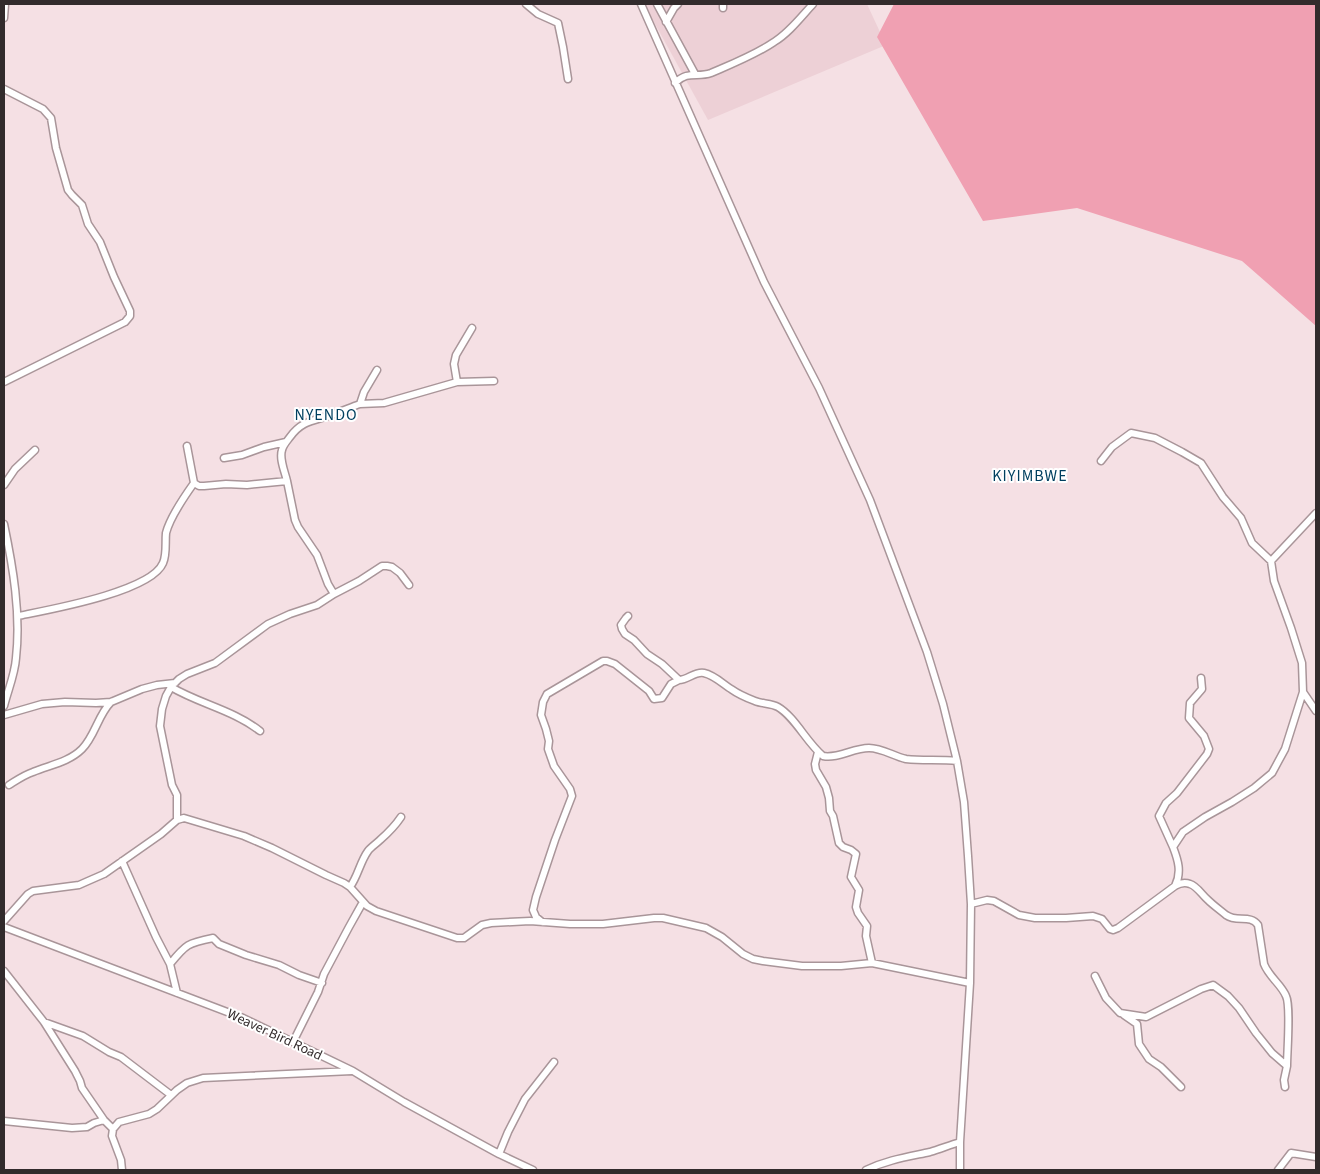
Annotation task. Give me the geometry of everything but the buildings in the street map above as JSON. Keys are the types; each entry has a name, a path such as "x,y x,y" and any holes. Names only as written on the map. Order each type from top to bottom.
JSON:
{"street":[{"path":"4,18 5,4"},
{"path":"526,4 538,14 558,24 568,79"},
{"path":"641,4 764,282 819,388 870,500 927,652 943,704 957,761 966,818 971,904 970,983 960,1170"},
{"path":"657,4 695,74"},
{"path":"666,22 678,4"},
{"path":"675,83 686,75 705,75 741,60 775,42 813,4"},
{"path":"4,90 43,109 51,118 57,151 68,190 82,205 88,224 100,242 130,311 130,316 125,322 4,382"},
{"path":"457,382 454,364 456,355 472,328"},
{"path":"360,404 364,392 377,370"},
{"path":"334,594 328,584 317,555 295,520 281,453 295,430 302,424 360,404 384,403 457,382 494,381"},
{"path":"1101,461 1112,447 1131,433 1155,438 1201,463 1223,497 1241,518 1252,543 1271,561 1274,581 1302,663 1303,692 1285,749 1272,773 1254,788 1183,832 1173,847"},
{"path":"224,458 242,455 286,442"},
{"path":"18,616 66,607 132,586 160,568 163,563 166,535 172,516 194,483 187,446"},
{"path":"4,485 15,468 35,450"},
{"path":"194,483 204,486 247,485 287,481"},
{"path":"1271,561 1316,513"},
{"path":"4,524 18,616 16,659 4,706"},
{"path":"177,820 177,794 172,785 160,726 166,696 173,685 187,674 215,663 268,624 317,605 382,566 392,567 400,573 409,585"},
{"path":"628,616 621,626 625,634 679,680"},
{"path":"542,922 536,917 533,910 536,897 572,796 570,789 554,766 548,749 546,729 541,715 542,706 545,697 554,690 603,661 614,664 649,691 654,699 662,698 671,684 679,680 681,681 698,673 706,674 733,691 758,702 778,707 792,719 818,752 826,757 860,749 876,748 897,757 919,761 957,761"},
{"path":"1175,886 1179,878 1178,860 1159,816 1166,803 1177,793 1209,749 1204,736 1189,718 1190,703 1202,690 1201,678"},
{"path":"4,715 42,704 111,702 156,685 173,685 181,693 243,719 260,731"},
{"path":"1303,692 1316,712"},
{"path":"9,785 26,775 74,756 90,738 106,707 111,702"},
{"path":"818,752 815,764 816,770 826,787 830,811 833,816 839,843 856,854 851,877 859,890 856,907 867,926 866,936 872,963"},
{"path":"350,888 366,854 401,817"},
{"path":"4,921 32,891 84,883 104,874 161,834 177,820 184,818 244,836 272,848 344,883 367,906 376,911 457,938 464,938 482,925 492,923 530,920 570,924 603,924 663,918 706,928 753,959 802,966 842,966 872,963 970,983"},
{"path":"122,861 170,964 177,993"},
{"path":"971,904 994,900 1019,915 1035,918 1093,916 1102,919 1110,929 1114,930 1180,883 1192,884 1228,916 1233,919 1252,919 1258,925 1264,964 1284,992 1288,1003 1285,1087"},
{"path":"293,1042 318,992 324,974 363,902"},
{"name":"Weaver Bird Road","path":"4,927 243,1018 353,1071 404,1102 499,1154 533,1170"},
{"path":"170,964 183,948 194,942 213,938 219,944 279,965 299,975 322,983"},
{"path":"4,971 44,1022 75,1071 82,1088 104,1120 113,1129"},
{"path":"1095,976 1106,998 1120,1013 1137,1024 1138,1044 1149,1058 1181,1087"},
{"path":"1120,1013 1146,1017 1201,989 1213,985 1240,1008 1272,1053 1287,1066"},
{"path":"44,1022 83,1036 108,1052 121,1057 171,1095"},
{"path":"499,1154 525,1099 554,1062"},
{"path":"122,1170 121,1160 112,1136 113,1129 119,1122 149,1114 187,1083 203,1078 353,1071"},
{"path":"4,1121 72,1128 87,1127 104,1120"},
{"path":"866,1170 906,1156 960,1142"},
{"path":"1278,1170 1291,1153 1316,1157"}],"shaded area":[{"path":"644,4 867,4 886,45 708,120"},
{"path":"894,4 1316,4 1316,326 1242,261 1077,208 983,221 877,37"}],"district":[{"name":"NYENDO","path":"326,414"},
{"name":"KIYIMBWE","path":"1030,475"}]}
